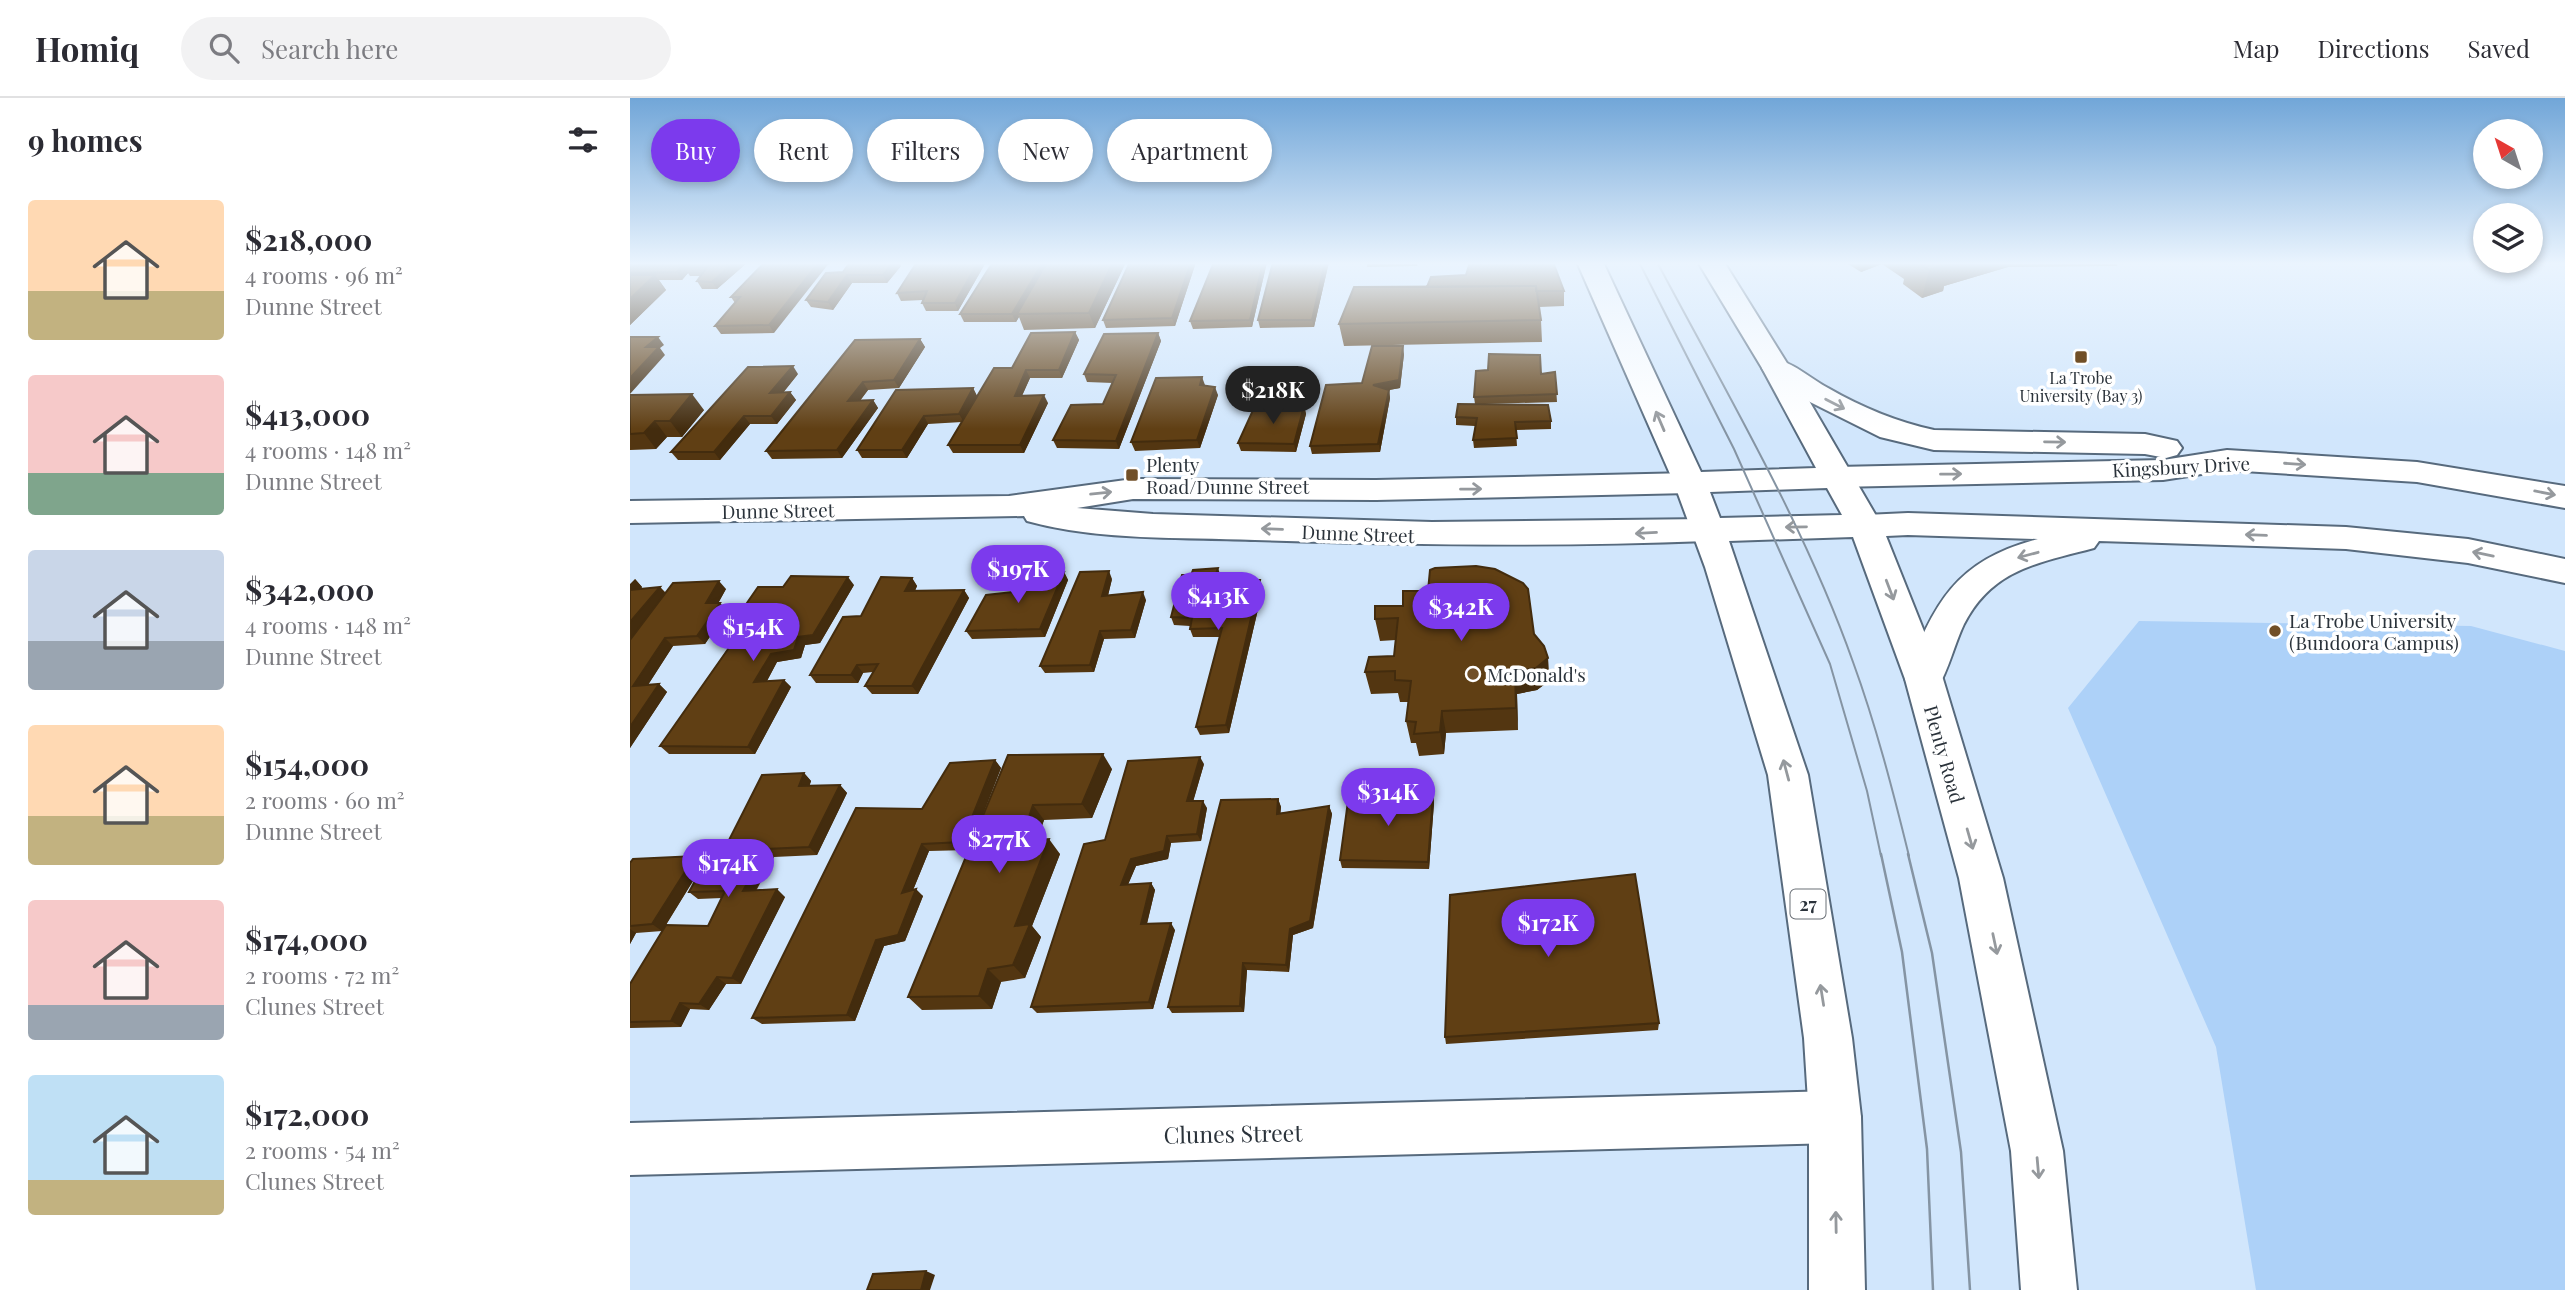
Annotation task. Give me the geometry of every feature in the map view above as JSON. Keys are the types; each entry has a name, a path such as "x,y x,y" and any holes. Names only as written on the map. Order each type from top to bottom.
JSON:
{"main road":[{"name":"27","path":"1615,318 1690,483 1722,567 1788,775 1828,1038 1835,1117 1837,1290"},
{"name":"Plenty Road","path":"1745,318 1864,526 1924,680 1981,877 2037,1151 2049,1290"},
{"path":"1776,368 1818,395 1891,430 1934,440 2145,444 2227,460"},
{"name":"Kingsbury Drive","path":"1690,483 2163,470 2227,460 2417,472 2565,497"},
{"name":"Dunne Street","path":"630,512 1009,507 1133,489 1376,491 1690,483"},
{"path":"1278,489 1324,531"},
{"path":"1376,491 1437,513 1580,518 1589,525 1585,536"},
{"name":"Dunne Street","path":"1009,507 1102,522 1417,535 1585,536 1864,526"},
{"path":"1864,526 1908,524 2346,538 2468,551 2565,571"},
{"path":"1924,680 1941,631 1967,589 1986,573 2011,559 2118,531"},
{"name":"Clunes Street","path":"630,1149 1835,1117"}],"shaded area":[{"path":"2139,621 2471,626 2565,651 2565,1290 2256,1290 2216,1047 2068,708"}],"building":[{"path":"722,318 775,318 769,325 715,326"},
{"path":"1104,318 1172,318 1172,318 1103,320"},
{"path":"1191,318 1251,318 1250,320 1190,321"},
{"path":"1259,318 1313,318 1312,320 1258,320"},
{"path":"1342,318 1541,318 1541,320 1339,324"},
{"path":"1075,332 1059,370 1026,370 1015,396 1044,395 1020,445 948,445 994,368 1012,368 1031,333"},
{"path":"1158,333 1116,441 1053,440 1071,405 1103,404 1116,375 1084,374 1104,334"},
{"path":"630,337 658,337 646,347 659,347 630,378"},
{"path":"920,339 894,380 863,382 848,401 873,400 837,450 766,451 855,340"},
{"path":"1372,346 1403,346 1399,380 1373,385 1389,390 1378,444 1310,446 1326,385 1362,383"},
{"path":"1489,354 1540,355 1541,374 1555,372 1557,394 1474,397 1476,371 1488,370"},
{"path":"793,366 770,393 790,392 771,416 744,416 714,452 671,452 748,367"},
{"path":"1202,377 1200,385 1215,387 1197,440 1131,442 1156,378"},
{"path":"973,388 959,414 924,416 902,450 857,450 896,390"},
{"path":"692,394 670,421 655,421 644,433 630,434 630,395"},
{"path":"1458,404 1548,405 1551,421 1515,422 1517,438 1473,440 1477,418 1456,417"},
{"path":"1304,406 1294,444 1238,443 1254,408"},
{"name":"McDonald's","path":"1476,566 1495,569 1523,583 1528,589 1534,634 1544,646 1548,658 1536,668 1515,671 1516,708 1442,711 1440,732 1414,734 1416,722 1406,721 1411,681 1395,680 1395,671 1365,672 1369,657 1394,656 1398,618 1375,619 1375,606 1403,606 1403,591 1428,591 1430,570 1435,568"},
{"path":"1218,568 1214,580 1260,580 1226,725 1196,727 1222,628 1190,629 1192,618 1171,617 1182,575 1191,575 1193,570"},
{"path":"1109,571 1102,596 1143,592 1131,630 1100,631 1090,665 1040,666 1080,572"},
{"path":"1064,572 1040,629 966,631 986,595 1013,592 1023,574"},
{"path":"791,576 848,577 813,635 798,637 794,650 771,654 754,682 784,680 748,747 660,746 745,625 731,626 758,587 783,587"},
{"path":"881,577 912,578 905,591 964,590 912,686 865,686 878,664 857,665 851,675 810,675 843,617 861,616"},
{"path":"719,581 706,603 720,603 697,636 665,638 633,686 659,684 630,727 630,640 673,583"},
{"path":"660,587 630,622 630,590"},
{"path":"1103,754 1082,804 1033,805 1021,841 1049,839 1015,926 1030,924 1013,965 988,969 979,996 908,997 1008,755"},
{"path":"1200,757 1187,801 1203,801 1197,834 1167,836 1164,851 1131,859 1121,885 1151,883 1141,924 1171,923 1149,1002 1031,1007 1084,844 1105,840 1128,761"},
{"path":"995,760 962,842 922,844 902,893 916,889 898,935 876,940 847,1015 752,1018 856,808 922,809 950,763"},
{"path":"804,773 799,786 840,785 809,847 766,849 743,891 777,889 732,978 717,977 699,1004 680,1003 671,1021 630,1022 630,984 666,925 708,926 725,891 689,892 713,848 725,848 762,775"},
{"path":"1349,794 1433,795 1428,862 1340,860"},
{"path":"1278,799 1277,814 1329,806 1310,921 1290,929 1286,965 1243,963 1240,1006 1168,1007 1221,800"},
{"path":"695,856 652,924 630,926 630,863 633,859"},
{"path":"1635,874 1659,1023 1445,1037 1450,895"},
{"path":"926,1271 921,1290 867,1290 873,1274"}],"tram line":[{"path":"1667,318 1734,449 1830,664 1867,791 1881,856"},
{"path":"1687,318 1788,509 1834,611 1869,710 1909,856"},
{"path":"1881,854 1902,952 1927,1149 1933,1290"},
{"path":"1908,854 1932,953 1961,1152 1970,1290"}],"place":[{"name":"La Trobe University (Bay 3)","path":"2081,357"},
{"name":"Plenty Road/Dunne Street","path":"1132,475"},
{"name":"La Trobe University (Bundoora Campus)","path":"2275,631"},
{"name":"McDonald's","path":"1473,674"}]}
